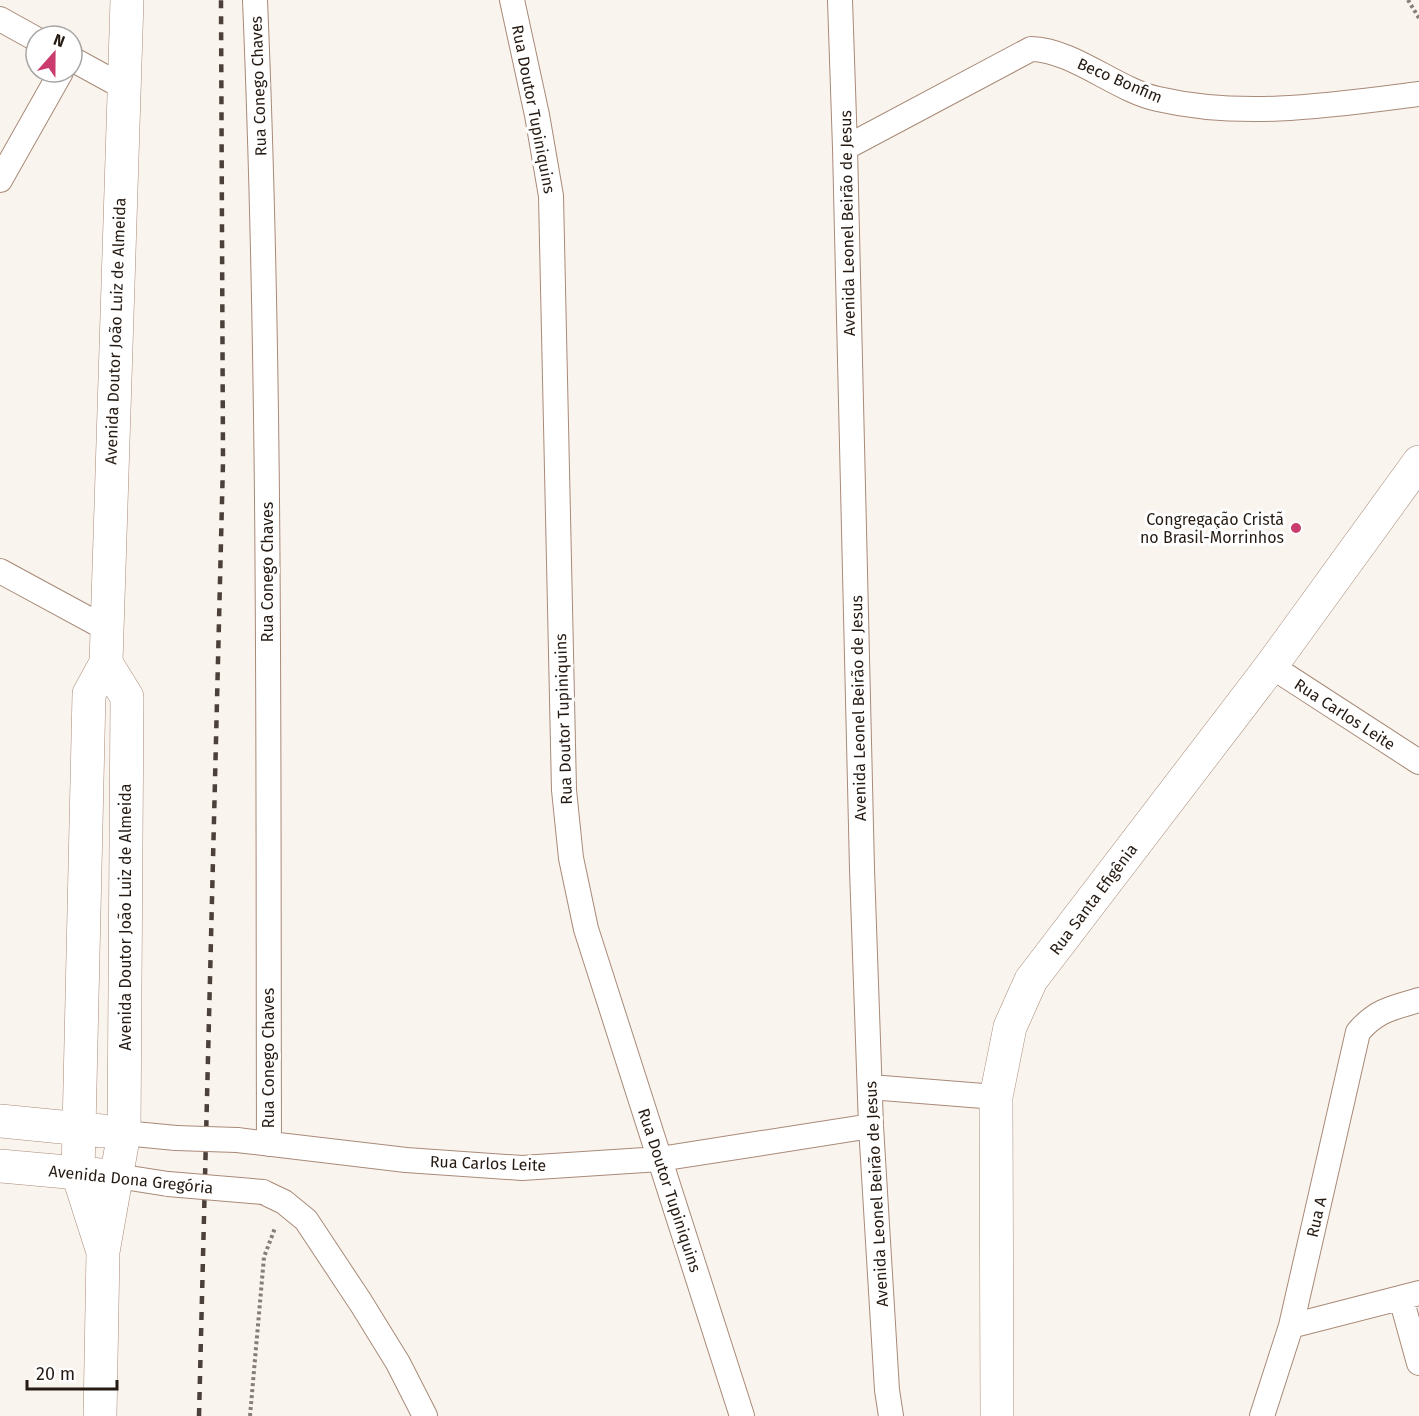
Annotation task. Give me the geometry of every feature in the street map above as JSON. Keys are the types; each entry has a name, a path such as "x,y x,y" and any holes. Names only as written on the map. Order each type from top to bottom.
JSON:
{"street":[{"name":"Avenida Doutor João Luiz de Almeida","path":"103,1252 78,1174 89,694 106,663 127,0"},
{"name":"Rua Conego Chaves","path":"255,0 260,114 267,436 269,1144"},
{"name":"Rua Doutor Tupiniquins","path":"512,0 537,115 551,196 564,790 571,858 586,929 742,1416"},
{"name":"Avenida Leonel Beirão de Jesus","path":"840,0 862,869 871,1126 887,1390 891,1416"},
{"path":"0,19 24,32"},
{"name":"Beco Bonfim","path":"845,148 1031,49 1047,50 1064,56 1105,78 1156,99 1208,109 1273,110 1419,94"},
{"path":"84,66 123,87"},
{"path":"0,180 54,84"},
{"name":"Rua Santa Efigênia","path":"997,1416 996,1097 1010,1028 1031,980 1271,666 1419,462"},
{"path":"0,571 107,629"},
{"name":"Avenida Doutor João Luiz de Almeida","path":"103,1252 124,1134 127,698 106,663"},
{"name":"Rua Carlos Leite","path":"1271,666 1419,762"},
{"name":"Rua A","path":"1262,1416 1291,1326 1358,1032 1369,1019 1382,1010 1419,1000"},
{"path":"870,1087 996,1097"},
{"path":"0,1121 124,1134"},
{"name":"Rua Carlos Leite","path":"124,1134 237,1140 406,1160 522,1168 660,1159 871,1126"},
{"name":"Avenida Dona Gregória","path":"0,1166 117,1176 273,1197"},
{"path":"273,1197 306,1220 362,1303 398,1363 425,1416"},
{"path":"100,1416 103,1252"},
{"path":"1291,1326 1410,1296 1419,1363"}],"path":[{"path":"1408,0 1419,18"},
{"path":"250,1416 264,1257 273,1197"}],"railway":[{"path":"199,1416 223,462 221,0"}],"place":[{"name":"Congregação Cristã no Brasil-Morrinhos","path":"1296,528"}]}
